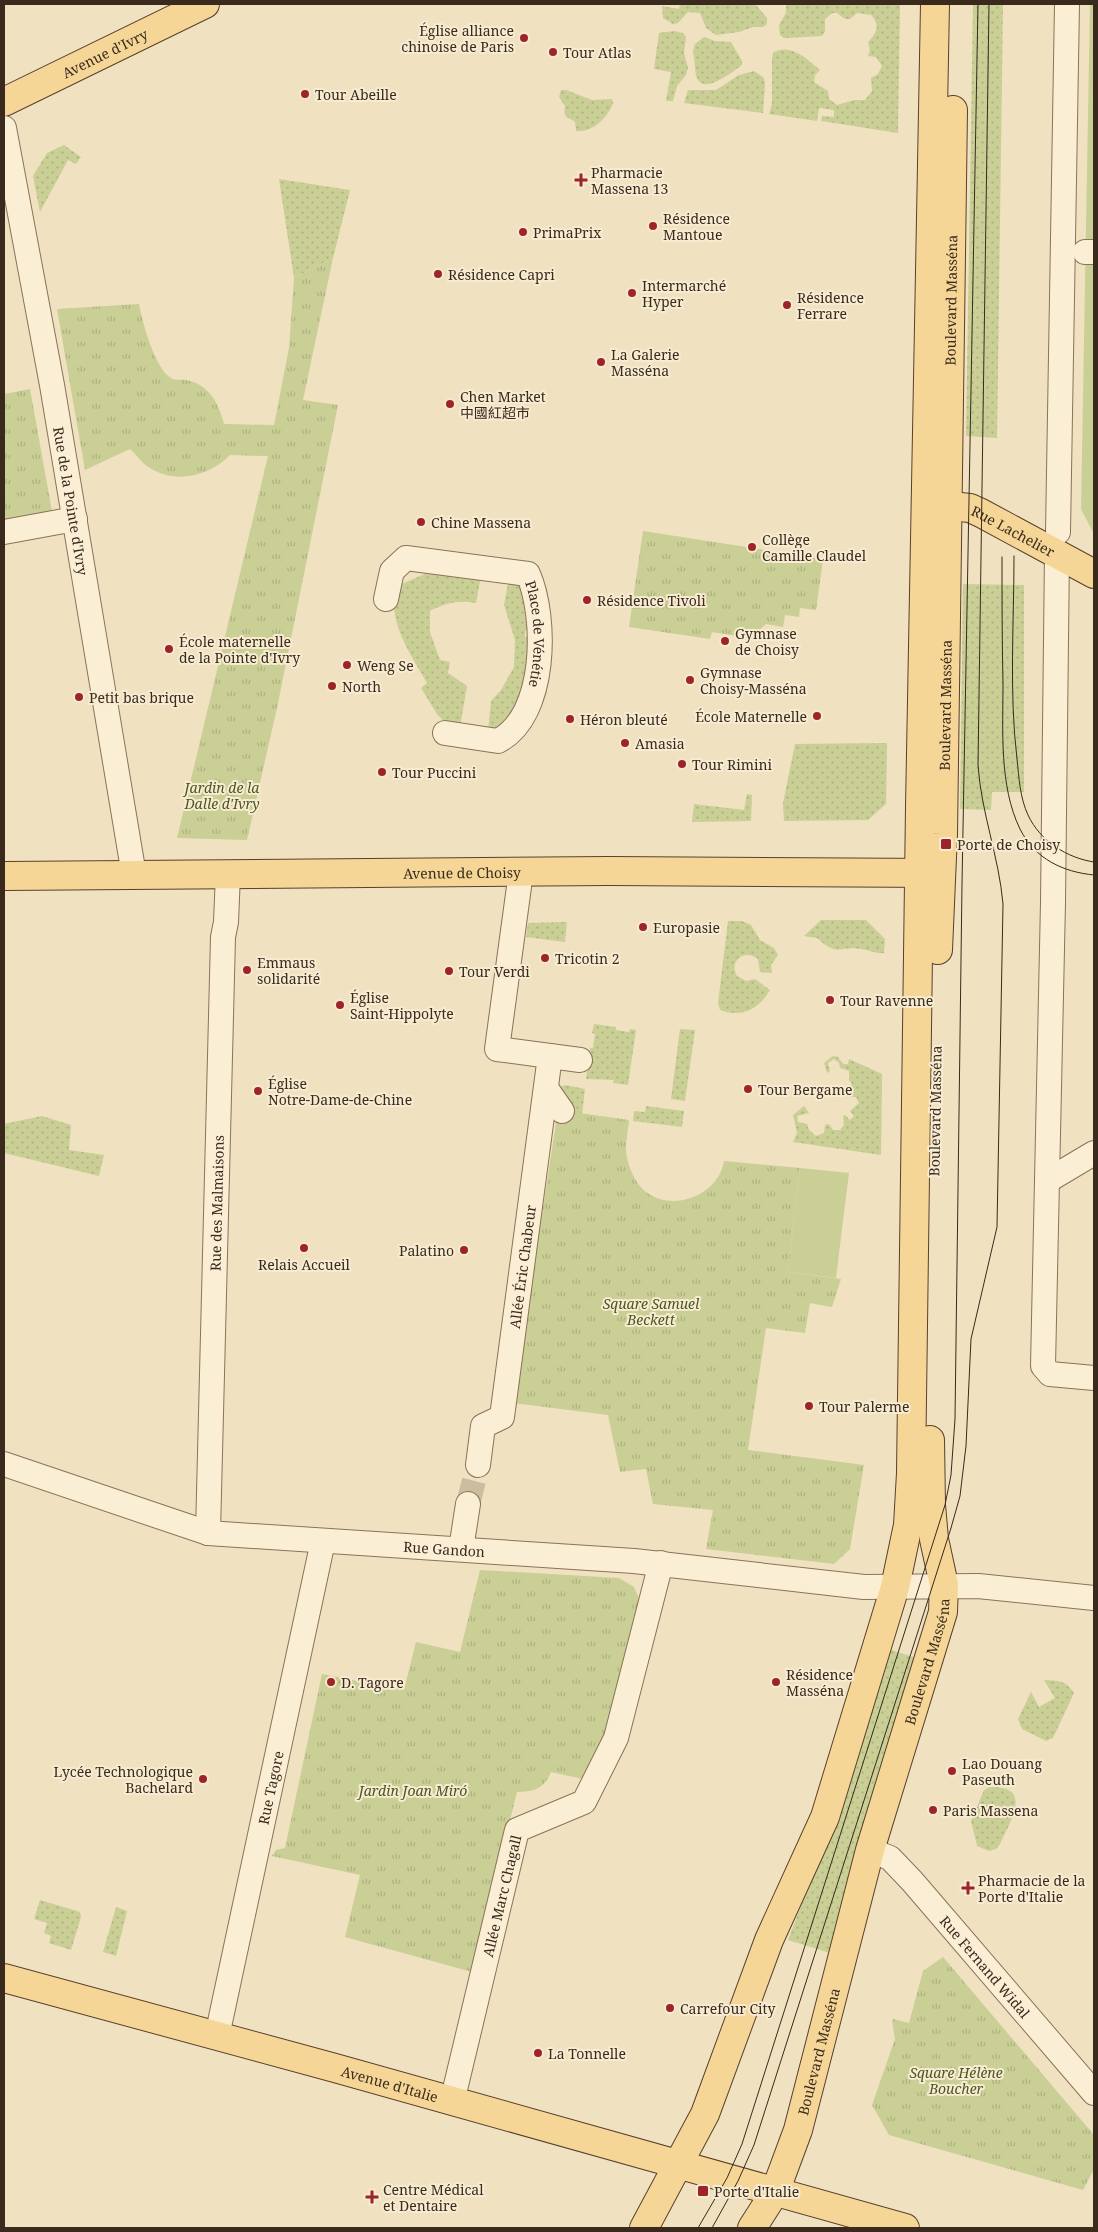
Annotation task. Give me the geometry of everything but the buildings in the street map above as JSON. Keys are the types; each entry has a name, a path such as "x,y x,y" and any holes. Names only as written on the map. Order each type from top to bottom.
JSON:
{"main road":[{"name":"Avenue d'Ivry","path":"4,103 173,11 205,4"},
{"name":"Boulevard Masséna","path":"935,4 937,504"},
{"name":"Boulevard Masséna","path":"644,2228 705,2114 769,1940 825,1817 895,1587 908,1525 912,1472 930,873 937,504 954,4"},
{"name":"Rue Lachelier","path":"937,504 980,513 1058,543 1094,574"},
{"name":"Avenue de Choisy","path":"4,876 521,872 930,873"},
{"name":"Boulevard Masséna","path":"752,2228 775,2192 798,2130 870,1850 943,1612 944,1585 934,1539 931,1505 930,1418 938,930 930,873"},
{"name":"Avenue d'Italie","path":"4,1978 905,2228"}],"street":[{"path":"1067,4 1053,902 1043,1357 1044,1366 1050,1374 1094,1378"},
{"name":"Rue de la Pointe d'Ivry","path":"4,128 75,519 134,875"},
{"path":"4,532 75,519"},
{"name":"Place de Vénétie","path":"386,598 392,571 406,558 528,574 535,590 540,633 536,674 530,703 519,721 506,737 498,741 445,733"},
{"path":"521,872 497,1049 580,1060"},
{"name":"Rue des Malmaisons","path":"208,1533 222,937 226,922 228,874"},
{"name":"Allée Éric Chabeur","path":"478,1465 483,1426 502,1417 550,1056"},
{"path":"546,1088 562,1111"},
{"path":"1047,1181 1094,1153"},
{"name":"Rue Gandon","path":"10,1466 99,1498 208,1533 661,1563 851,1585 895,1587 978,1586 1094,1598"},
{"path":"461,1549 468,1504"},
{"name":"Rue Tagore","path":"217,2036 323,1540"},
{"name":"Allée Marc Chagall","path":"452,2102 517,1830 584,1802 616,1738 661,1563"},
{"name":"Rue Fernand Widal","path":"870,1850 890,1858 925,1895 1094,2093"}],"green space":[{"path":"680,4 755,4 767,18 767,24 763,27 753,27 739,32 716,35 706,28 700,13 688,12 678,23 673,24 663,18 662,6 679,9"},
{"path":"786,4 900,5 898,133 821,121 822,116 834,117 834,110 819,108 817,121 769,114 772,104 772,59 773,53 779,50 786,49 798,53 820,70 815,75 814,82 828,91 829,99 837,105 854,100 865,100 872,91 871,78 878,74 882,66 876,57 868,56 870,50 868,42 877,28 876,22 871,15 857,13 850,19 845,19 837,13 832,13 825,19 825,31 822,36 784,38 780,35 779,25 786,13"},
{"path":"973,4 1003,4 997,438 966,436"},
{"path":"1090,4 1094,4 1094,534 1081,509"},
{"path":"674,31 683,33 686,37 684,53 688,68 686,75 677,86 673,101 666,101 671,72 654,69 659,33"},
{"path":"704,37 715,41 731,42 742,61 742,65 722,79 707,84 701,83 697,77 693,52 695,44"},
{"path":"754,71 764,78 763,113 684,103 688,90 716,90 739,75"},
{"path":"561,90 566,90 592,100 612,99 613,103 604,119 594,127 576,131 575,122 565,115 565,106 559,97"},
{"path":"64,145 81,157 76,164 68,160 40,212 33,176 47,153"},
{"path":"279,179 350,190 333,258 294,278"},
{"name":"Jardin de la Dalle d'Ivry","path":"333,258 303,400 338,405 277,708 247,840 177,838 268,456 230,455 212,469 190,476 179,477 157,472 145,464 130,449 85,470 57,309 139,304 150,344 165,373 173,379 194,382 207,390 216,402 224,424 274,425 289,348 294,278"},
{"path":"30,389 53,517 4,526 4,394"},
{"path":"643,531 823,559 816,610 800,608 799,617 785,615 783,627 766,624 750,638 712,632 710,639 629,627"},
{"path":"429,572 481,576 476,603 452,603 430,611 430,632 440,660 450,662 448,673 467,686 460,727 447,725 437,714 421,688 427,683 404,642 396,621 393,596 402,584"},
{"path":"509,578 517,580 524,601 529,630 525,631 525,637 530,637 527,689 498,733 488,731 491,701 501,690 514,667 515,640 504,605"},
{"path":"963,584 1024,585 1024,792 992,792 991,810 960,809"},
{"path":"887,743 886,804 868,820 784,821 783,803 795,744"},
{"path":"747,794 752,795 751,821 692,822 694,804 744,810"},
{"path":"821,920 866,920 885,939 884,953 853,948 834,949 817,938 804,936"},
{"path":"728,921 742,921 751,925 760,940 774,948 778,955 771,965 772,973 760,972 758,959 753,956 743,956 736,961 735,971 737,976 746,981 755,979 770,990 766,997 755,1007 736,1013 720,1010 718,1003"},
{"path":"567,922 565,942 526,937 528,923"},
{"path":"594,1024 616,1027 616,1030 629,1032 630,1029 636,1030 628,1085 613,1083 614,1080 586,1079 590,1048 593,1048 595,1034 592,1033"},
{"path":"680,1029 695,1030 685,1101 671,1099"},
{"path":"833,1056 838,1057 843,1064 848,1064 849,1059 882,1074 881,1155 793,1142 797,1133 793,1115 804,1106 809,1113 797,1116 798,1122 807,1124 809,1130 816,1136 824,1133 825,1125 829,1124 833,1130 840,1130 844,1125 843,1116 845,1115 850,1120 854,1116 850,1111 859,1103 856,1097 847,1097 846,1089 852,1084 849,1080 849,1071 840,1068 839,1063 834,1059 828,1063 830,1071 827,1073 824,1063"},
{"path":"565,1085 585,1089 582,1114 568,1112 560,1087"},
{"path":"646,1106 684,1111 682,1127 633,1121 634,1111 645,1112"},
{"name":"Square Samuel Beckett","path":"558,1110 629,1120 626,1149 630,1168 641,1187 649,1194 660,1199 684,1200 695,1196 714,1182 724,1161 800,1168 788,1272 841,1279 832,1307 810,1303 805,1333 766,1328 748,1450 864,1465 850,1549 834,1564 706,1549 713,1510 653,1504 646,1469 620,1472 608,1415 513,1403"},
{"path":"42,1116 71,1125 69,1150 104,1155 99,1176 4,1153 4,1124"},
{"path":"800,1168 849,1173 836,1278 788,1272"},
{"name":"Jardin Joan Miró","path":"480,1570 619,1578 634,1587 640,1601 625,1670 603,1741 583,1779 551,1772 546,1782 538,1788 517,1792 472,1972 345,1937 360,1875 272,1856 276,1850 285,1848 322,1674 404,1690 416,1642 460,1652"},
{"path":"888,1649 920,1659 833,1954 788,1940 834,1819"},
{"path":"1044,1680 1065,1683 1074,1693 1053,1738 1046,1741 1022,1729 1018,1719 1031,1692 1039,1707 1055,1698"},
{"path":"990,1787 1004,1788 1012,1793 1015,1799 1015,1807 1013,1816 1000,1844 996,1849 989,1851 977,1846 971,1821 984,1790"},
{"path":"40,1900 80,1912 81,1917 71,1950 49,1943 51,1936 44,1933 47,1923 34,1919"},
{"path":"116,1907 127,1911 116,1956 103,1952"},
{"name":"Square Hélène Boucher","path":"943,1957 1094,2135 1094,2169 1083,2190 889,2135 872,2105 895,2039 892,2021 893,2019 909,2023 923,1971"}],"tunnel":[{"path":"468,1504 478,1465"}],"tram line":[{"path":"698,2228 727,2178 742,2144 945,1505 951,1475 955,1419 962,884 978,4"},
{"path":"712,2228 738,2181 754,2145 951,1528 960,1496 966,1446 971,1339 997,1227 1003,904 978,765 989,4"},
{"path":"1014,556 1013,709 1018,773 1023,802 1033,824 1055,847 1074,857 1094,862"},
{"path":"1002,557 1003,739 1008,795 1020,829 1026,839 1042,856 1071,871 1094,875"}],"place":[{"name":"Église alliance chinoise de Paris","path":"524,38"},
{"name":"Tour Atlas","path":"553,52"},
{"name":"Tour Abeille","path":"305,94"},
{"name":"Pharmacie Massena 13","path":"581,180"},
{"name":"Résidence Mantoue","path":"653,226"},
{"name":"PrimaPrix","path":"523,232"},
{"name":"Résidence Capri","path":"438,274"},
{"name":"Intermarché Hyper","path":"632,293"},
{"name":"Résidence Ferrare","path":"787,305"},
{"name":"La Galerie Masséna","path":"601,362"},
{"name":"Chen Market 中國紅超市","path":"450,404"},
{"name":"Chine Massena","path":"421,522"},
{"name":"Collège Camille Claudel","path":"752,547"},
{"name":"Résidence Tivoli","path":"587,600"},
{"name":"Gymnase de Choisy","path":"725,641"},
{"name":"École maternelle de la Pointe d'Ivry","path":"169,649"},
{"name":"Weng Se","path":"347,665"},
{"name":"Gymnase Choisy-Masséna","path":"690,680"},
{"name":"North","path":"332,686"},
{"name":"Petit bas brique","path":"79,697"},
{"name":"École Maternelle","path":"817,716"},
{"name":"Héron bleuté","path":"570,719"},
{"name":"Amasia","path":"625,743"},
{"name":"Tour Rimini","path":"682,764"},
{"name":"Tour Puccini","path":"382,772"},
{"name":"Porte de Choisy","path":"946,844"},
{"name":"Europasie","path":"643,927"},
{"name":"Tricotin 2","path":"545,958"},
{"name":"Emmaus solidarité","path":"247,970"},
{"name":"Tour Verdi","path":"449,971"},
{"name":"Tour Ravenne","path":"830,1000"},
{"name":"Église Saint-Hippolyte","path":"340,1005"},
{"name":"Tour Bergame","path":"748,1089"},
{"name":"Église Notre-Dame-de-Chine","path":"258,1091"},
{"name":"Relais Accueil","path":"304,1248"},
{"name":"Palatino","path":"464,1250"},
{"name":"Tour Palerme","path":"809,1406"},
{"name":"D. Tagore","path":"331,1682"},
{"name":"Résidence Masséna","path":"776,1682"},
{"name":"Lao Douang Paseuth","path":"952,1771"},
{"name":"Lycée Technologique Bachelard","path":"203,1779"},
{"name":"Paris Massena","path":"933,1810"},
{"name":"Pharmacie de la Porte d'Italie","path":"968,1888"},
{"name":"Carrefour City","path":"670,2008"},
{"name":"La Tonnelle","path":"538,2053"},
{"name":"Porte d'Italie","path":"703,2191"},
{"name":"Centre Médical et Dentaire","path":"372,2197"}]}
